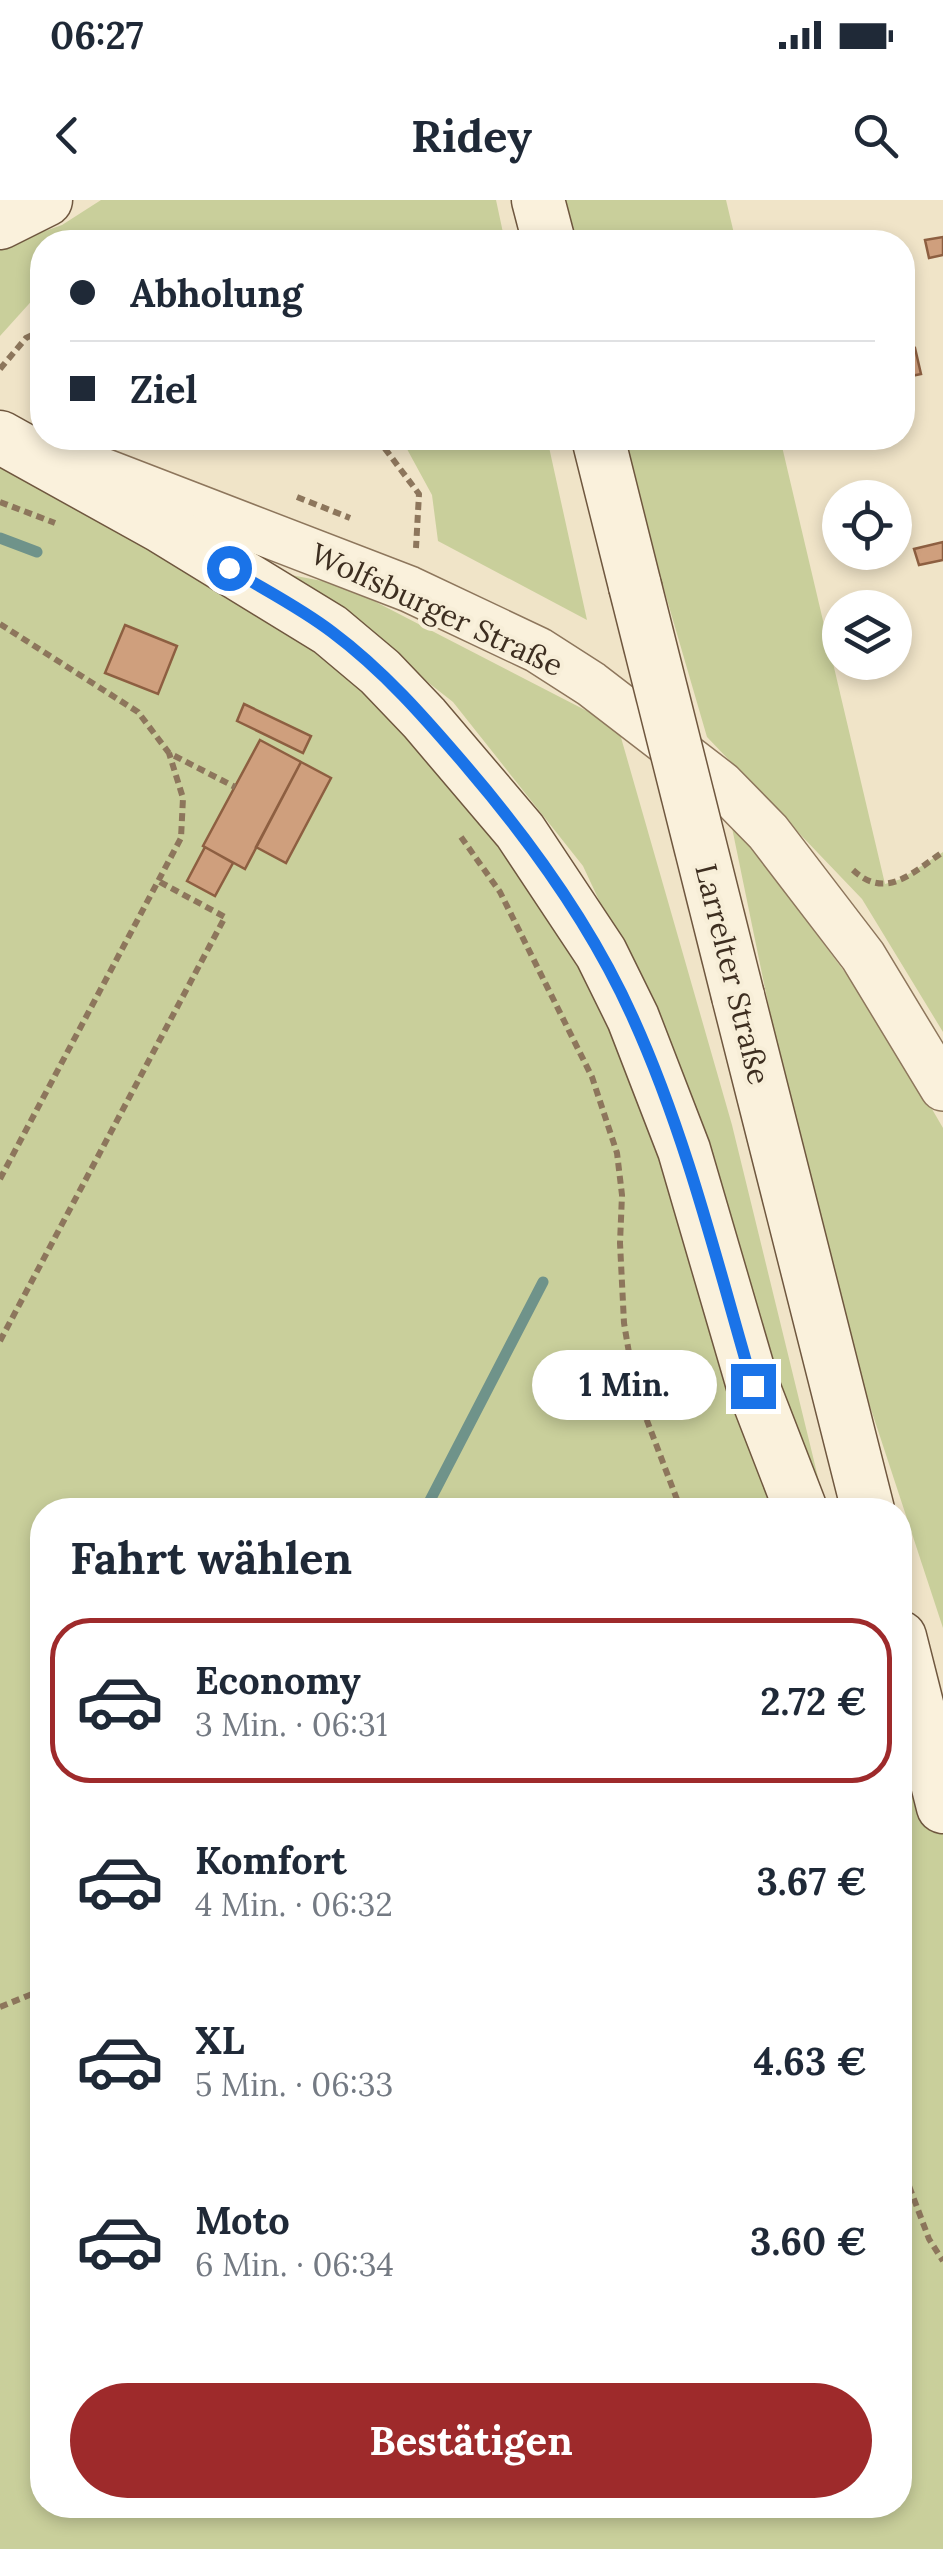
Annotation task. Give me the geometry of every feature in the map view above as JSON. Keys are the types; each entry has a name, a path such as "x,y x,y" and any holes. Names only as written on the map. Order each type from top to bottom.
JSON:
{"main road":[{"path":"0,223 46,200"},
{"path":"538,200 546,230"},
{"path":"0,433 330,630 380,672 424,718 520,831 601,954 641,1036 684,1150 753,1386 797,1498"},
{"name":"Larrelter Straße","path":"601,450 865,1498"},
{"path":"912,1684 943,1807"},
{"path":"912,1751 943,1818"}],"street":[{"name":"Wolfsburger Straße","path":"0,433 30,444"},
{"name":"Wolfsburger Straße","path":"45,450 409,588 538,650 591,684 742,802 863,956 943,1088"}],"path":[{"path":"0,369 30,336"},
{"path":"386,450 419,494 409,588"},
{"path":"0,502 68,528"},
{"path":"0,624 138,712 169,753 182,798 181,838 0,1179"},
{"path":"169,753 235,787"},
{"path":"458,832 500,892 592,1077 617,1153 622,1196 624,1323 635,1389 676,1498"},
{"path":"0,1341 225,917 158,881"},
{"path":"0,2007 30,1995"},
{"path":"912,2194 929,2239 943,2261"}],"green space":[{"path":"101,200 496,200 502,230 48,230"},
{"path":"562,200 726,200 733,230 570,230"},
{"path":"30,236 30,303 0,336 0,247"},
{"path":"0,437 330,630 558,886 796,1498 30,1498 30,2518 912,2518 912,1751 943,1818 943,2549 0,2549"},
{"path":"408,450 550,450 587,620 438,541 432,495"},
{"path":"623,450 783,450 822,616 822,680 837,680 885,884 901,879 943,852 943,1032 862,899 707,737"},
{"path":"291,575 343,585 618,727 732,1125 823,1498 781,1402 688,1091 583,866 453,702"},
{"path":"730,818 879,1018 943,1128 943,1628 912,1534 912,1498 900,1498 866,1394 789,1105"}],"building":[{"path":"943,237 943,255 929,258 925,240"},
{"path":"915,348 921,374 915,375"},
{"path":"943,542 943,560 919,565 914,549"},
{"path":"125,625 177,646 158,694 105,673"},
{"path":"244,704 311,736 303,753 237,721"},
{"path":"260,740 301,762 245,869 203,846"},
{"path":"301,762 331,778 286,863 256,847"},
{"path":"205,847 233,863 215,896 187,881"}],"waterway":[{"path":"0,538 37,552"},
{"path":"431,1498 543,1282"}],"route":[{"path":"229,568 330,630 380,672 475,776 558,886 601,954 656,1072 684,1150 753,1386"}]}
